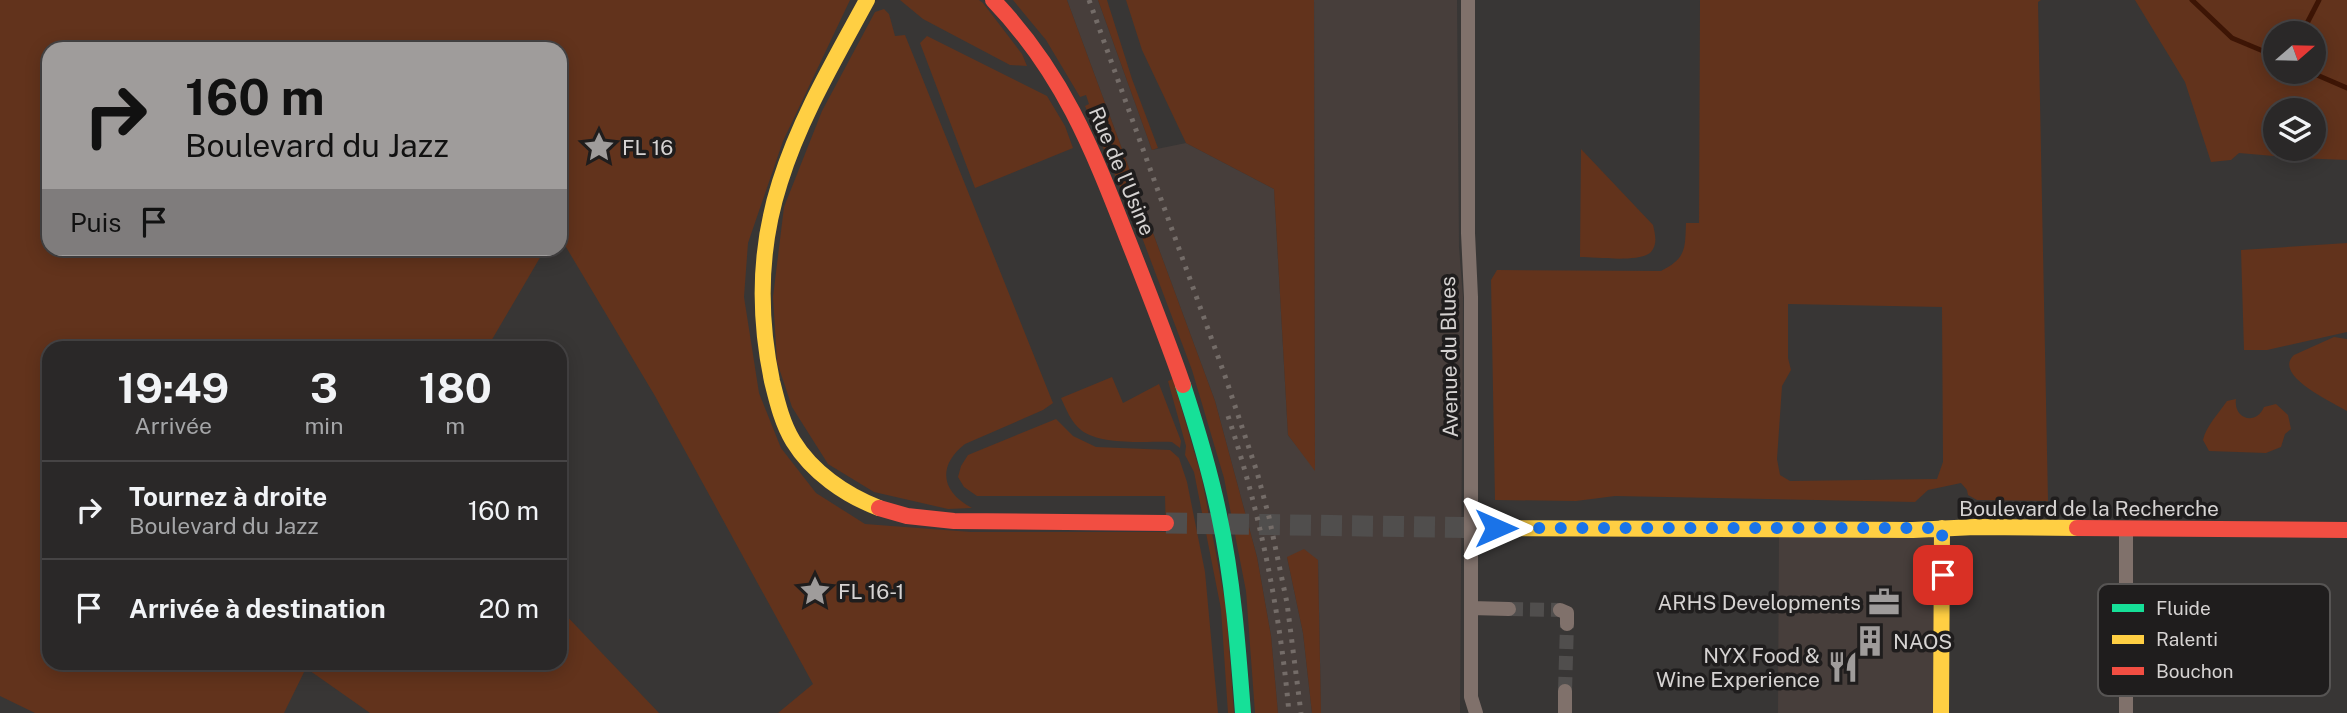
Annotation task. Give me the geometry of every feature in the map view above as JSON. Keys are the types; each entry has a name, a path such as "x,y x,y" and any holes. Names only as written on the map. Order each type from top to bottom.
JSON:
{"main road":[{"path":"867,0 808,110 780,181 762,260 762,314 766,357 778,403 793,443 820,472 855,498 890,512 944,522 1166,523"},
{"name":"Rue de l'Usine","path":"993,0 1030,42 1071,103 1090,141 1181,375 1222,527 1236,606 1243,713"},
{"name":"Boulevard de la Recherche","path":"1496,528 2347,530"},
{"path":"1941,713 1942,528"}],"street":[{"name":"Avenue du Blues","path":"1468,0 1471,697 1476,713"},
{"path":"2126,528 2126,584"},
{"path":"1471,608 1509,608"},
{"path":"1560,610 1567,613 1567,624"},
{"path":"1565,691 1565,713"}],"shaded area":[{"path":"0,0 850,0 783,141 748,243 744,297 759,393 781,448 816,493 865,524 971,532 1166,532 1165,496 977,496 964,487 958,477 968,455 1056,419 1073,436 1096,447 1170,450 1179,458 1187,482 1205,572 1218,713 778,713 813,684 655,396 567,249 567,42 42,42 42,256 541,256 491,341 42,341 42,670 305,670 284,713 35,713 0,696"},
{"path":"900,0 979,0 1022,54 1027,66 1010,65 923,19"},
{"path":"1013,0 1067,0 1215,401 1257,557 1271,636 1278,713 1255,713 1246,591 1224,478 1192,370 1143,240 1085,106 1089,104 1086,95 1080,97 1046,40"},
{"path":"1067,0 1098,0 1152,150 1186,143 1274,189 1288,435 1315,469 1314,0 1457,0 1459,247 1463,297 1460,713 1321,713 1318,560 1287,557 1303,633 1312,713 1278,713 1271,636 1257,557 1215,401"},
{"path":"1098,0 1107,0 1132,79 1158,148 1152,150"},
{"path":"1126,0 1314,0 1315,471 1288,435 1274,189 1186,143 1142,50"},
{"path":"1700,0 2041,0 2038,2 2048,501 1977,500 1968,495 1961,483 1928,490 1915,502 1615,496 1576,501 1495,500 1491,280 1497,270 1661,271 1680,257 1686,223 1699,223","holes":["1788,304 1942,307 1943,462 1937,479 1790,481 1780,475 1777,459 1782,386 1791,370 1788,358"]},
{"path":"2135,0 2347,0 2347,160 2326,159 2326,98 2263,98 2263,155 2239,153 2231,160 2211,162 2185,82"},
{"path":"884,9 889,14 895,36 905,35 1053,403 1043,410 965,444 956,452 950,461 946,478 954,494 972,508 948,509 874,492 828,464 792,407 777,362 773,297 784,207 822,111 875,12"},
{"path":"927,36 1047,96 1065,126 1073,148 975,188 920,43"},
{"path":"1581,149 1653,225 1655,242 1651,252 1628,258 1580,257"},
{"path":"2347,243 2347,332 2267,350 2244,350 2241,250"},
{"path":"2334,337 2347,339 2347,411 2318,395 2297,379 2289,363 2294,355"},
{"path":"1112,377 1123,403 1159,384 1181,441 1180,448 1172,442 1112,441 1090,435 1077,427 1061,398"},
{"path":"1173,379 1202,479 1226,607 1234,713 1228,713 1221,609 1194,472 1185,455 1186,446 1168,381"},
{"path":"2236,399 2238,411 2246,418 2256,417 2264,407 2276,404 2288,415 2291,429 2285,434 2281,447 2266,453 2209,451 2203,440 2207,430 2227,401"},
{"path":"1779,528 1942,528 1941,713 1778,713"},
{"path":"1304,549 1318,560 1321,713 1312,713 1303,633 1287,557"},
{"path":"567,616 659,713 370,713 309,670 567,670"}],"waterway":[{"path":"2192,0 2232,38 2263,51"},
{"path":"2308,21 2319,0"},
{"path":"2326,79 2347,88"}],"tunnel":[{"path":"1166,523 1496,528"},
{"path":"1509,609 1560,610"},
{"path":"1565,691 1567,624"}],"railway":[{"path":"1089,0 1257,472 1287,603 1301,713"},
{"path":"1228,416 1250,489 1267,562 1289,713"}],"traffic: fast":[{"path":"1183,385 1207,466 1224,539 1243,713"}],"traffic: slow":[{"path":"867,0 808,112 788,158 768,231 763,306 772,381 783,419 793,441 810,463 830,481 879,508"},
{"path":"1496,528 2077,528"},
{"path":"1941,713 1942,528"}],"traffic: jam":[{"path":"993,0 1039,55 1088,143 1115,206 1183,385"},
{"path":"879,508 907,516 954,521 1166,523"},
{"path":"2077,528 2347,530"}],"place":[{"name":"FL 16","path":"599,147"},
{"name":"FL 16-1","path":"815,591"},
{"name":"ARHS Developments","path":"1884,602"},
{"name":"NAOS","path":"1870,641"},
{"name":"NYX Food & Wine Experience","path":"1843,667"}],"route":[{"path":"1496,528 1942,528 1943,575"}]}
